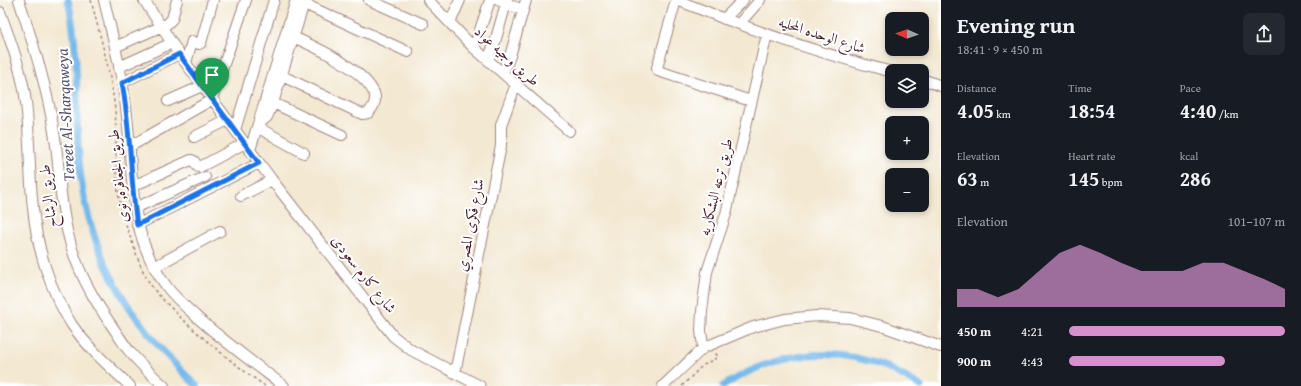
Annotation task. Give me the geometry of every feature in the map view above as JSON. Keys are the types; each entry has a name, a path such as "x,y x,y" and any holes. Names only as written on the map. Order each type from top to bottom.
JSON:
{"street":[{"name":"طريق الرشاح","path":"19,0 49,105 58,157 63,210 68,235 76,259 85,282 97,304 129,351 164,386"},
{"name":"طريق الجعافره, نوى","path":"104,0 115,47 128,116 129,147 137,225 144,246 154,267 167,287 184,305 236,350 284,386"},
{"name":"شارع كارم سعودى","path":"144,0 179,54 259,163 393,336 410,350 480,386"},
{"path":"115,47 167,24 172,19 177,0"},
{"path":"186,62 192,41 199,44 200,43 213,0"},
{"path":"129,147 212,99 246,0"},
{"path":"236,130 274,0"},
{"path":"369,0 423,24"},
{"name":"طريق وجيه عواد","path":"428,0 474,48 569,131"},
{"path":"450,23 460,0"},
{"path":"474,48 490,0"},
{"path":"677,0 657,70 751,101"},
{"name":"شارع الوحده المحليه","path":"677,0 767,34 843,59 885,70"},
{"path":"724,19 743,0"},
{"path":"739,24 760,0"},
{"path":"133,186 191,160 200,167 248,146 258,126 278,74 300,1 408,52"},
{"path":"488,60 495,42 504,1 525,5 510,56 503,73"},
{"path":"0,16 16,57 25,100 28,122 33,208 39,244 50,279 68,318 83,340 130,386"},
{"name":"طريق ترعه البشكاريه","path":"703,348 701,330 702,310 708,272 726,214 767,34"},
{"path":"278,74 362,114 368,113 373,106 375,98 371,88 348,66 290,35"},
{"path":"119,67 172,43"},
{"path":"122,83 179,54"},
{"path":"258,126 267,117 273,103 278,74"},
{"path":"929,82 941,86"},
{"name":"شارع فكرى المصري","path":"455,373 501,146 501,125 516,84"},
{"path":"168,101 202,86"},
{"path":"273,103 342,135"},
{"path":"194,137 228,120"},
{"path":"258,126 304,153"},
{"path":"137,225 259,163"},
{"path":"135,208 206,177"},
{"path":"241,196 272,180"},
{"path":"154,267 220,232"},
{"path":"663,386 703,348 753,327 785,319 818,316 850,318 882,326 941,347"}],"path":[{"path":"682,386 706,363 718,357"}],"waterway":[{"name":"Tereet Al-Sharqaweya","path":"68,0 74,35 81,179 88,213 98,246 111,276 128,305 148,333 171,360 197,386"},
{"name":"Tereet Al-Sharqaweya","path":"723,386 761,366 802,356 823,354 865,360 886,367 921,386"}],"route":[{"path":"179,54 212,99 259,163 137,225 129,147 128,116 122,83 179,54"}]}
